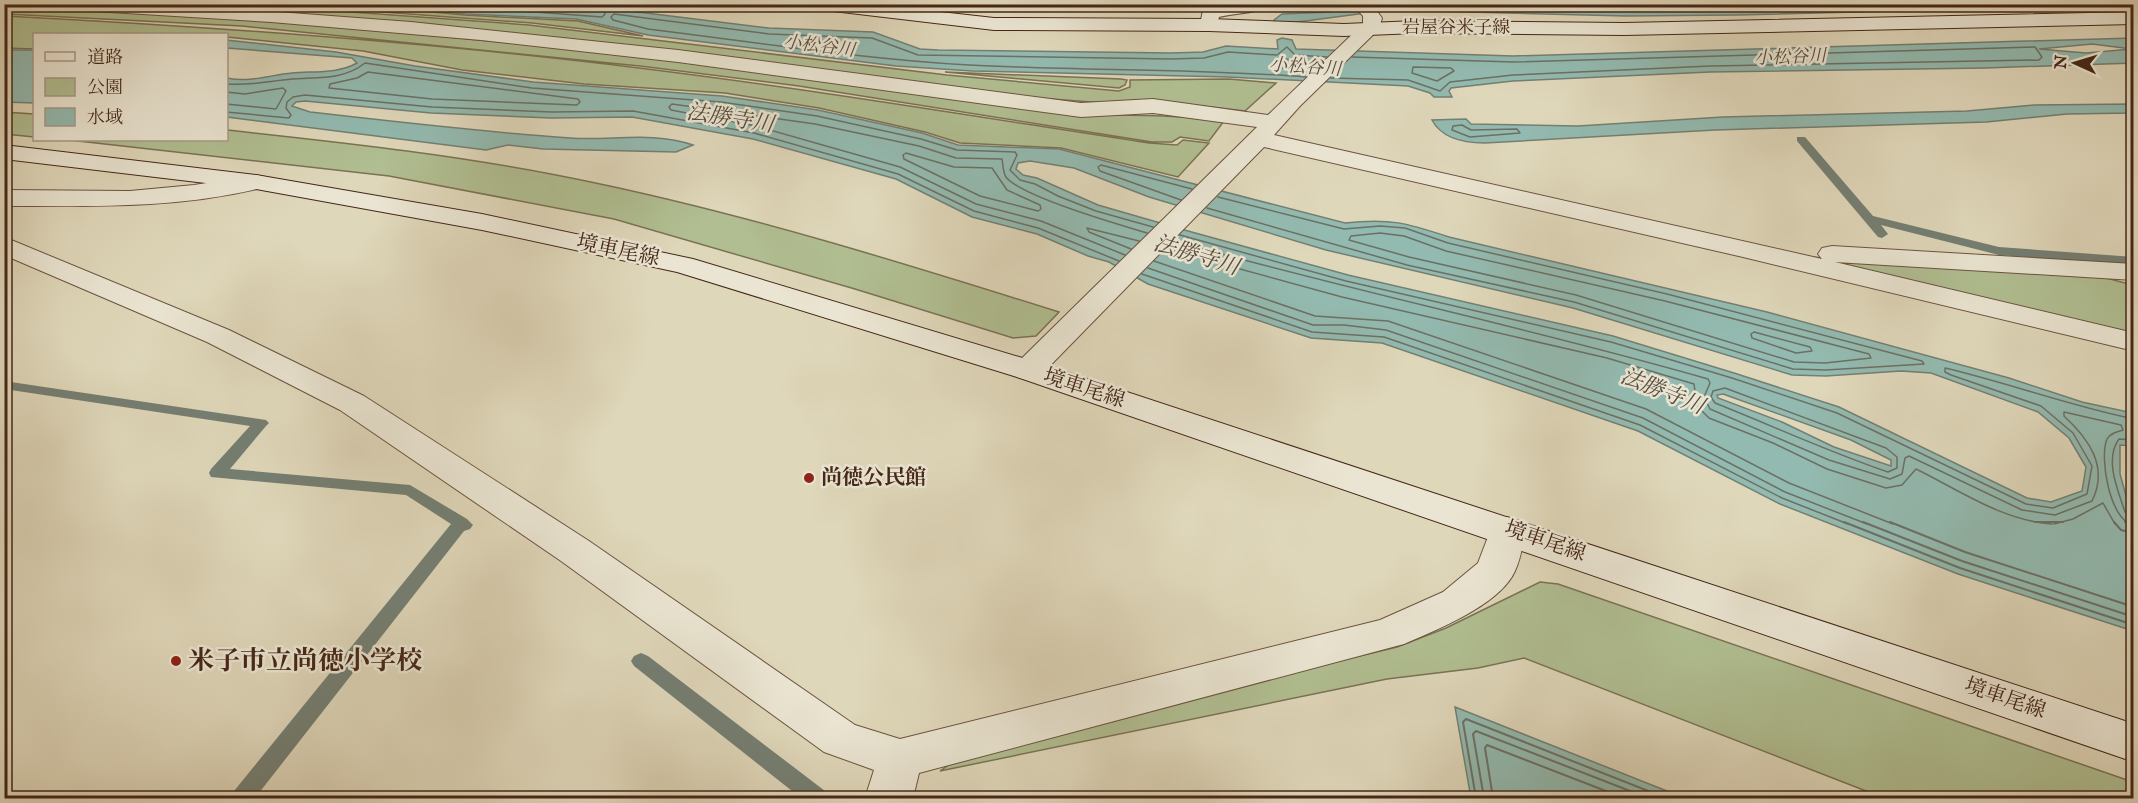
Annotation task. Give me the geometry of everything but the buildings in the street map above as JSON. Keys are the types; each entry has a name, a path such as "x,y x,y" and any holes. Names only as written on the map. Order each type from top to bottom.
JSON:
{"street":[{"path":"61,4 288,17 480,33 621,49 1080,110 1154,106 1259,137 2133,342"},
{"name":"岩屋谷米子線","path":"816,4 914,17 994,24 1209,25 1366,21 1623,29 2133,18"},
{"path":"1209,25 1210,14 1243,6 1271,4"},
{"path":"1028,370 1259,137 1366,21"},
{"name":"境車尾線","path":"4,152 256,182 482,222 683,265 1028,370 1508,530 2133,743"},
{"path":"4,198 130,199 194,193 256,182"},
{"path":"4,245 218,336 352,403 575,551 895,779 1389,633 1457,603 1496,570 1508,530"},
{"path":"1743,249 2133,272"}],"green space":[{"path":"5,4 162,11 657,57 1074,114 1168,116 1224,121 1209,141 1180,137 1172,142 1152,142 799,86 640,66 242,26 5,14"},
{"path":"135,5 254,5 529,25 947,75 1119,91 1130,87 1130,80 1229,79 1276,83 1245,111 1159,101 1104,103 1039,98 590,41 450,27"},
{"path":"287,5 359,5 464,15 578,21 643,36 532,23"},
{"path":"5,16 322,36 481,50 639,68 767,85 1149,143 1177,145 1183,140 1209,143 1178,177 1061,148 960,143 925,132 819,108 725,93 584,84 462,70 363,51 228,37 228,33 33,33 33,49 5,48"},
{"path":"945,72 1127,80 1125,85 1119,88"},
{"path":"4,112 33,114 33,137 5,134"},
{"path":"228,130 452,157 542,172 646,194 765,224 1059,312 1036,336 1013,338 614,219 389,176 78,141 228,141"},
{"path":"1810,257 2087,273 2133,285 2133,337"},
{"path":"1540,582 1558,584 2133,782 2134,798 1884,798 1524,658 1478,668 1387,679 940,771 963,755 1126,712 1397,647 1446,628"}],"water":[{"path":"1359,4 1409,5 1405,6 1418,8 1507,9 2128,5 1626,16 1389,10 1290,23 1275,23 1274,20 1282,14 1332,12"},
{"name":"小松谷川","path":"366,5 581,5 769,28 873,32 920,49 938,50 1203,52 1226,46 1278,49 1277,40 1282,38 1292,40 1296,49 1513,56 2133,38 2134,63 1985,68 1710,72 1513,81 1451,88 1449,91 1452,97 1434,97 1430,93 1408,86 1228,77 972,71 896,66 648,35 576,19 466,14","holes":["2092,44 2132,49 2086,53 2039,49"]},
{"name":"法勝寺川","path":"228,40 336,52 415,66 533,82 722,96 818,110 922,133 958,145 1059,149 1345,223 1374,221 1410,225 1449,237 1767,312 2009,378 2082,402 2133,413 2133,446 2120,445 2120,474 2130,510 2133,512 2133,631 1958,574 1780,504 1638,431 1382,343 1311,338 1148,284 1109,262 1088,256 1037,234 972,217 896,179 753,139 632,117 551,118 431,113 305,101 296,102 292,106 310,112 472,130 585,139 663,138 693,145 676,152 543,149 508,145 486,150 228,117 228,78 251,79 342,69 357,63 352,58 228,48","holes":["1030,161 1074,168 1149,197 1326,250 1573,308 1792,375 1826,376 1901,371 1931,373 2038,412 2069,438 2086,467 2082,491 2051,502 2027,498 1839,407 1613,336 1348,275 1098,205 1037,178 1023,175 1016,169 1018,163","1723,394 1851,440 1891,460 1891,466 1834,447 1782,422 1718,398 1717,395"]},
{"path":"4,50 33,50 33,103 5,102"},
{"path":"2133,104 2133,113 2067,114 1986,122 1715,130 1485,143 1470,142 1448,136 1432,120 1466,119 1471,124 1578,126 1723,117 1967,111 2034,105"},
{"path":"1455,707 1672,793 1671,798 1471,798"}],"waterway":[{"path":"1801,139 1869,218"},
{"path":"1869,218 1999,251 2134,261"},
{"path":"1869,218 1882,234"},
{"path":"4,385 261,423 217,473 410,490 461,523"},
{"path":"242,798 461,523"},
{"path":"641,661 817,798"}],"place":[{"name":"尚徳公民館","path":"809,478"},
{"name":"米子市立尚徳小学校","path":"176,661"}]}
